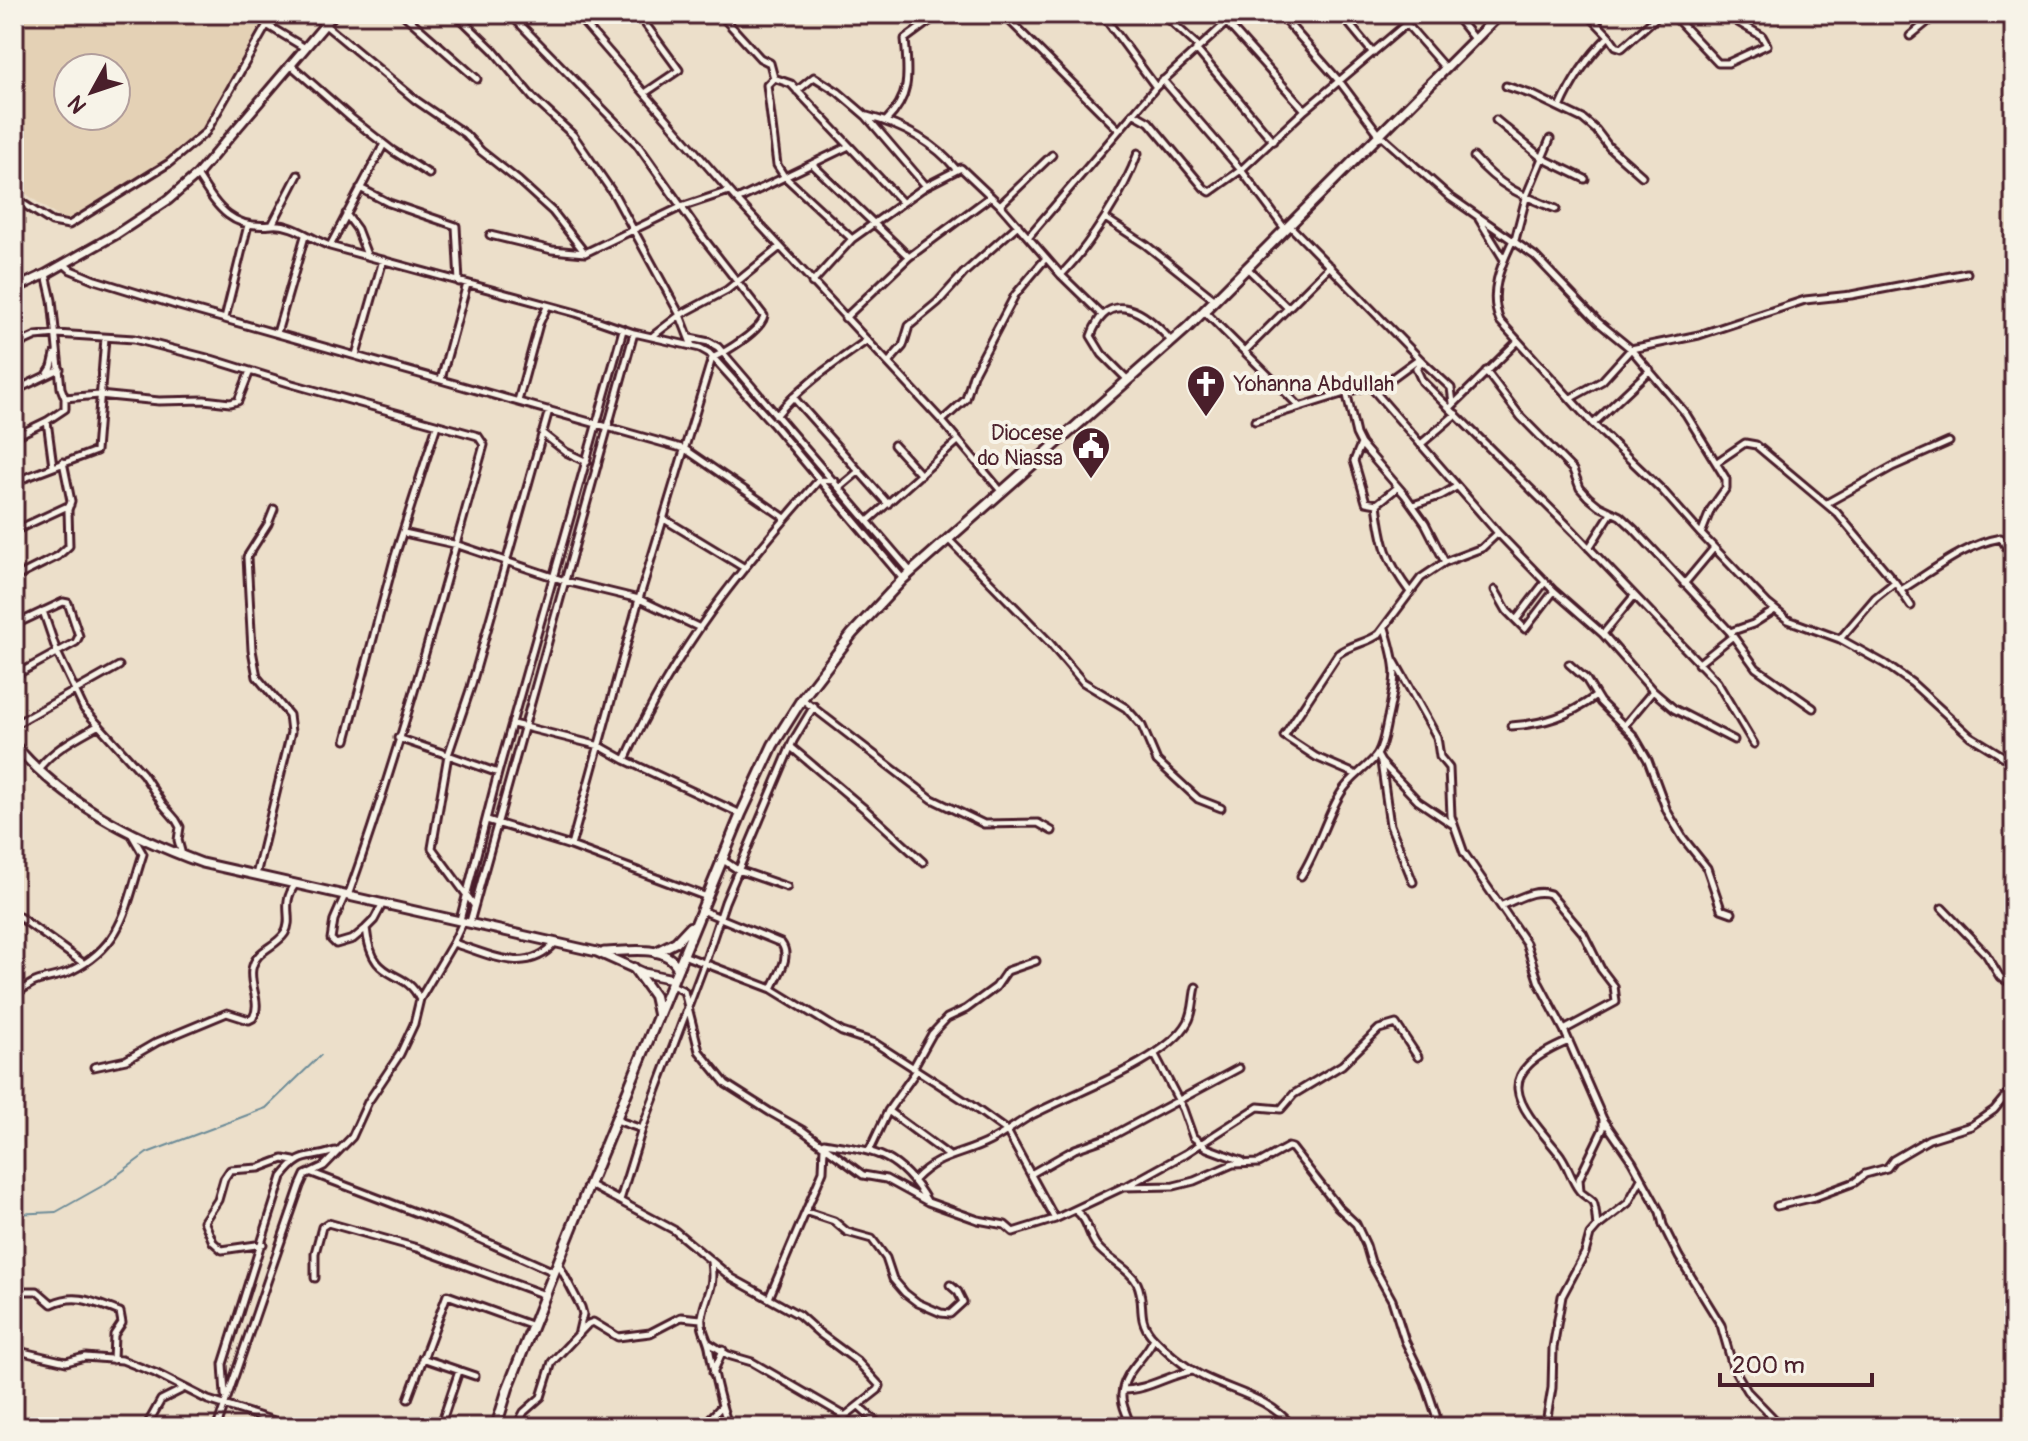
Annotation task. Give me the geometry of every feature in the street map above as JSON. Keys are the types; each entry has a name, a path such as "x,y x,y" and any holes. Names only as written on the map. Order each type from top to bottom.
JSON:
{"main road":[{"path":"496,1426 556,1267 741,814 773,745 802,699 852,634 903,579 1172,342 1500,14"},
{"path":"656,952 676,942 700,913"},
{"path":"634,968 654,996 658,1015"}],"street":[{"path":"14,198 52,222 69,225 169,163 206,132 273,14"},
{"path":"312,14 417,101 465,134 481,151 529,189 553,212 585,253"},
{"path":"14,289 64,264 155,209 197,175 334,14"},
{"path":"403,14 477,79"},
{"path":"456,14 493,50 533,98 573,135 615,196 680,315 693,347"},
{"path":"510,14 637,144 764,316 764,321 712,358 639,599 571,846"},
{"path":"576,14 737,200 942,421 1001,492"},
{"path":"638,14 679,70 645,93"},
{"path":"720,14 760,58 770,63 774,78"},
{"path":"886,121 906,94 905,39 939,14"},
{"path":"1003,14 1119,130"},
{"path":"1102,14 1156,87"},
{"path":"1163,14 1197,47 1273,141"},
{"path":"1219,14 1305,110"},
{"path":"1029,236 1156,87 1236,14"},
{"path":"1280,14 1340,82 1379,134 1450,197 1535,256 1598,322 1631,349 1686,414 1726,479 1726,488 1711,509 1701,534"},
{"path":"1341,14 1373,53"},
{"path":"1398,14 1445,68"},
{"path":"1133,113 1149,122 1210,192 1241,170 1305,110 1418,14"},
{"path":"1454,14 1474,39"},
{"path":"1588,14 1616,46 1622,48 1660,14"},
{"path":"1672,14 1718,63 1728,63 1767,45 1767,40 1762,36 1724,14"},
{"path":"1910,36 1937,14"},
{"path":"267,25 306,48"},
{"path":"1560,108 1591,53 1609,36"},
{"path":"292,66 384,144 429,174"},
{"path":"797,91 814,77 851,102 926,186"},
{"path":"852,239 784,176 777,165 768,81 774,78 791,84 902,202"},
{"path":"1163,80 1287,227 1451,388 1452,406"},
{"path":"1506,86 1583,119 1642,176"},
{"path":"866,116 886,121 936,148 956,169 966,171 1102,315"},
{"path":"1496,120 1542,158 1585,179"},
{"path":"1550,139 1514,240 1504,259 1494,299 1500,321 1593,424 1663,491 1775,610 1798,624 1840,639 1912,683 1962,729 2014,763"},
{"path":"330,246 384,144"},
{"path":"737,200 849,146"},
{"path":"1061,275 1074,263 1105,218 1138,153"},
{"path":"1000,205 1052,155"},
{"path":"1474,157 1492,178 1527,198 1556,209"},
{"path":"812,164 909,257"},
{"path":"812,283 852,239 875,225 902,202 956,169"},
{"path":"197,175 221,211 248,225 284,224 330,246 709,353 903,579"},
{"path":"272,225 298,175"},
{"path":"360,188 389,203 456,226 459,282"},
{"path":"490,235 552,250 585,253 681,207 729,191"},
{"path":"845,318 909,257 990,197"},
{"path":"346,214 357,229 367,255"},
{"path":"1476,215 1504,259"},
{"path":"1105,218 1146,245 1215,300"},
{"path":"225,318 248,225"},
{"path":"888,363 903,346 904,333 909,326 1018,225"},
{"path":"277,333 305,236"},
{"path":"653,336 680,315 737,283 780,247"},
{"path":"942,421 966,399 973,375 1015,295 1046,258"},
{"path":"356,355 383,260"},
{"path":"64,264 95,280 685,449 785,518"},
{"path":"1245,351 1330,266"},
{"path":"1247,268 1288,308"},
{"path":"1571,398 1602,381 1631,349 1699,335 1805,300 1851,295 1967,273"},
{"path":"46,274 56,334 52,367 46,375"},
{"path":"441,379 467,284"},
{"path":"518,401 539,324 547,307"},
{"path":"1128,380 1094,344 1091,336 1102,315 1111,309 1130,308 1142,314 1172,342"},
{"path":"1204,311 1299,406"},
{"path":"465,921 467,896 498,773 623,330"},
{"path":"217,1427 305,1175 324,1166 352,1137 368,1102 400,1054 414,1024 420,999 475,906 634,333"},
{"path":"14,346 36,336 56,334 134,339 478,436 484,445 458,545 347,896 334,920 331,939 336,944 344,943 366,928 383,903"},
{"path":"14,482 96,451 105,338"},
{"path":"690,338 709,342 723,353 911,572"},
{"path":"772,423 776,415 818,374 834,366 866,341"},
{"path":"1452,406 1517,342"},
{"path":"14,437 62,413 65,398 55,351"},
{"path":"1255,421 1392,378 1420,360"},
{"path":"1420,360 1416,368 1418,377 1452,406 1456,414 1717,682 1754,744"},
{"path":"14,391 60,369"},
{"path":"1593,424 1650,370"},
{"path":"65,398 99,395 230,403 238,401 243,393 250,371"},
{"path":"1486,371 1521,417 1573,470 1580,488 1599,506 1634,529 1732,634 1756,668 1813,708"},
{"path":"1369,385 1498,533 1554,591 1603,634 1653,691 1674,709 1734,740"},
{"path":"1346,391 1361,444 1413,505 1435,539 1445,562"},
{"path":"793,397 888,504"},
{"path":"475,906 432,848 448,755 471,687 549,410"},
{"path":"1421,444 1456,414"},
{"path":"47,421 53,466"},
{"path":"346,740 437,425"},
{"path":"542,433 566,452 587,462"},
{"path":"869,520 958,441"},
{"path":"1827,503 1884,471 1949,442"},
{"path":"1717,462 1742,444 1750,443 1827,503 1895,582 1911,606"},
{"path":"1361,444 1354,461 1366,502 1377,504 1398,487"},
{"path":"894,445 921,475"},
{"path":"14,578 65,552 69,546 71,495 63,462"},
{"path":"819,480 838,484 858,472"},
{"path":"625,760 645,715 698,627 743,567 819,480"},
{"path":"1413,505 1456,487"},
{"path":"1377,504 1381,534 1390,564 1410,592"},
{"path":"14,531 70,505"},
{"path":"574,508 584,510"},
{"path":"256,877 291,732 289,715 257,677 252,650 247,557 274,509"},
{"path":"1589,548 1612,512"},
{"path":"664,519 743,567"},
{"path":"404,533 458,545 565,581 639,599 698,627"},
{"path":"1355,774 1316,757 1284,736 1338,654 1347,647 1374,638 1421,578 1445,562 1470,555 1498,533"},
{"path":"1901,590 1960,554 1991,540 2001,538 2007,548 2014,548"},
{"path":"948,539 1049,642 1083,682 1126,708 1142,726 1157,761 1198,799 1221,808"},
{"path":"1684,584 1714,548"},
{"path":"1516,620 1545,582"},
{"path":"1840,639 1875,598 1895,582"},
{"path":"1495,590 1507,611 1527,629 1554,591"},
{"path":"1603,634 1634,596"},
{"path":"14,625 63,602 68,603 79,639 14,676"},
{"path":"1698,664 1732,634 1775,610"},
{"path":"43,611 57,652 84,709 143,774 176,820 180,827 178,840 182,856"},
{"path":"1385,627 1395,662 1437,737 1440,757 1449,768 1449,806 1464,853 1526,943 1539,983 1564,1030 1603,1119 1641,1178 1679,1257 1721,1325 1733,1367 1747,1391 1782,1427"},
{"path":"1301,876 1340,794 1355,774 1377,755 1395,692 1395,662"},
{"path":"1569,664 1586,679 1596,696 1634,736 1648,760 1667,811 1707,868 1721,909 1732,913"},
{"path":"14,725 119,666"},
{"path":"1624,726 1653,691"},
{"path":"1511,726 1543,723 1560,717 1596,696"},
{"path":"802,699 932,799 984,824 1038,823 1052,831"},
{"path":"620,1200 642,1129 738,870 791,747 814,706"},
{"path":"513,724 600,746 741,814"},
{"path":"38,769 50,754 65,743 99,725"},
{"path":"398,738 498,773"},
{"path":"14,744 61,790 104,820 182,856 256,877 597,952 672,982 684,991 699,1051 726,1084 823,1144 863,1175 886,1179 928,1202 978,1220 1005,1225 1013,1232 1055,1219 1125,1187 1258,1107 1281,1109 1294,1094 1342,1065 1354,1051 1388,1025 1398,1027 1418,1057"},
{"path":"791,747 923,862"},
{"path":"1377,755 1418,801 1455,825"},
{"path":"1381,762 1390,825 1413,882"},
{"path":"487,820 571,846 707,897"},
{"path":"14,995 37,981 52,979 100,954 109,944 121,922 143,854 132,834"},
{"path":"723,860 738,870 787,887"},
{"path":"94,1067 126,1060 157,1042 227,1013 249,1020 253,1018 257,1008 251,979 253,966 259,953 284,934 287,926 286,901 295,885"},
{"path":"1502,905 1542,891 1550,894 1583,933 1601,969 1614,986 1616,1002 1564,1030"},
{"path":"1942,908 1986,954 2000,977 2014,985"},
{"path":"14,913 83,963"},
{"path":"700,913 721,917 785,947 787,957 772,989"},
{"path":"366,928 376,963 416,991 420,999"},
{"path":"453,943 510,960 525,961 539,959 555,943"},
{"path":"597,952 656,952 669,956 678,968"},
{"path":"683,955 772,989 842,1032 875,1043 1007,1131 1055,1219"},
{"path":"870,1149 932,1034 947,1018 966,1009 996,987 1007,971 1036,961"},
{"path":"915,1179 931,1164 991,1141 1032,1115 1155,1055 1177,1037 1190,1021 1196,987"},
{"path":"1569,1041 1548,1050 1526,1067 1521,1075 1518,1094 1522,1108 1563,1158 1580,1191 1593,1203 1597,1227"},
{"path":"1155,1055 1178,1100 1187,1127 1201,1144 1245,1162"},
{"path":"1031,1174 1075,1149 1112,1136 1239,1068"},
{"path":"1777,1206 1815,1197 1855,1182 1865,1174 1887,1168 1893,1160 1929,1139 1971,1126 1994,1110 2014,1086"},
{"path":"888,1111 949,1156"},
{"path":"1580,1191 1579,1179 1603,1129 1603,1119"},
{"path":"616,1120 642,1129"},
{"path":"823,1144 870,1149 906,1170 928,1202"},
{"path":"769,1298 823,1171 823,1144"},
{"path":"1125,1187 1174,1186 1233,1164 1259,1163 1288,1147 1292,1148 1338,1207 1356,1224 1371,1262 1392,1300 1405,1341 1425,1382 1436,1415 1436,1427"},
{"path":"226,1404 223,1364 282,1177 294,1161 337,1150"},
{"path":"263,1244 222,1250 213,1242 204,1221 218,1200 230,1170 259,1168 283,1159 294,1161"},
{"path":"311,1172 556,1267 583,1314 579,1332"},
{"path":"1548,1427 1554,1334 1562,1296 1597,1227 1628,1203 1641,1178"},
{"path":"589,1185 674,1230 732,1278 807,1321 879,1381 878,1390 845,1416 752,1362 728,1355 709,1343"},
{"path":"1075,1210 1086,1221 1097,1246 1134,1279 1140,1293 1142,1322 1154,1338 1194,1371 1234,1391 1266,1402 1293,1427"},
{"path":"807,1212 834,1221 847,1232 872,1239 886,1258 893,1279 918,1303 950,1314 963,1302 950,1285"},
{"path":"315,1278 315,1253 322,1227 328,1223 417,1248 545,1295"},
{"path":"711,1261 711,1294 701,1319 728,1426"},
{"path":"14,1291 37,1291 52,1304 66,1298 80,1298 120,1312 122,1323 114,1335 113,1360"},
{"path":"408,1399 445,1297 449,1294 533,1326"},
{"path":"516,1427 524,1412 541,1397 552,1362 579,1332 593,1322 618,1337 626,1337 650,1333 681,1317 701,1319"},
{"path":"1130,1427 1122,1400 1123,1390 1137,1360 1154,1338"},
{"path":"14,1350 66,1362 85,1357 136,1365 183,1389 293,1427"},
{"path":"713,1374 723,1350"},
{"path":"422,1358 475,1376"},
{"path":"440,1427 459,1371"},
{"path":"1123,1390 1143,1388 1174,1375 1194,1371"},
{"path":"146,1427 161,1400 183,1389"},
{"path":"859,1406 882,1427"},
{"path":"702,1427 721,1407"}],"shaded area":[{"path":"14,14 266,14 203,131 158,167 75,220 61,219 14,185"}],"waterway":[{"path":"14,1214 56,1212 104,1185 147,1153 266,1108 321,1055"}],"place":[{"name":"Yohanna Abdullah","path":"1206,418"},
{"name":"Diocese do Niassa","path":"1091,480"}]}
